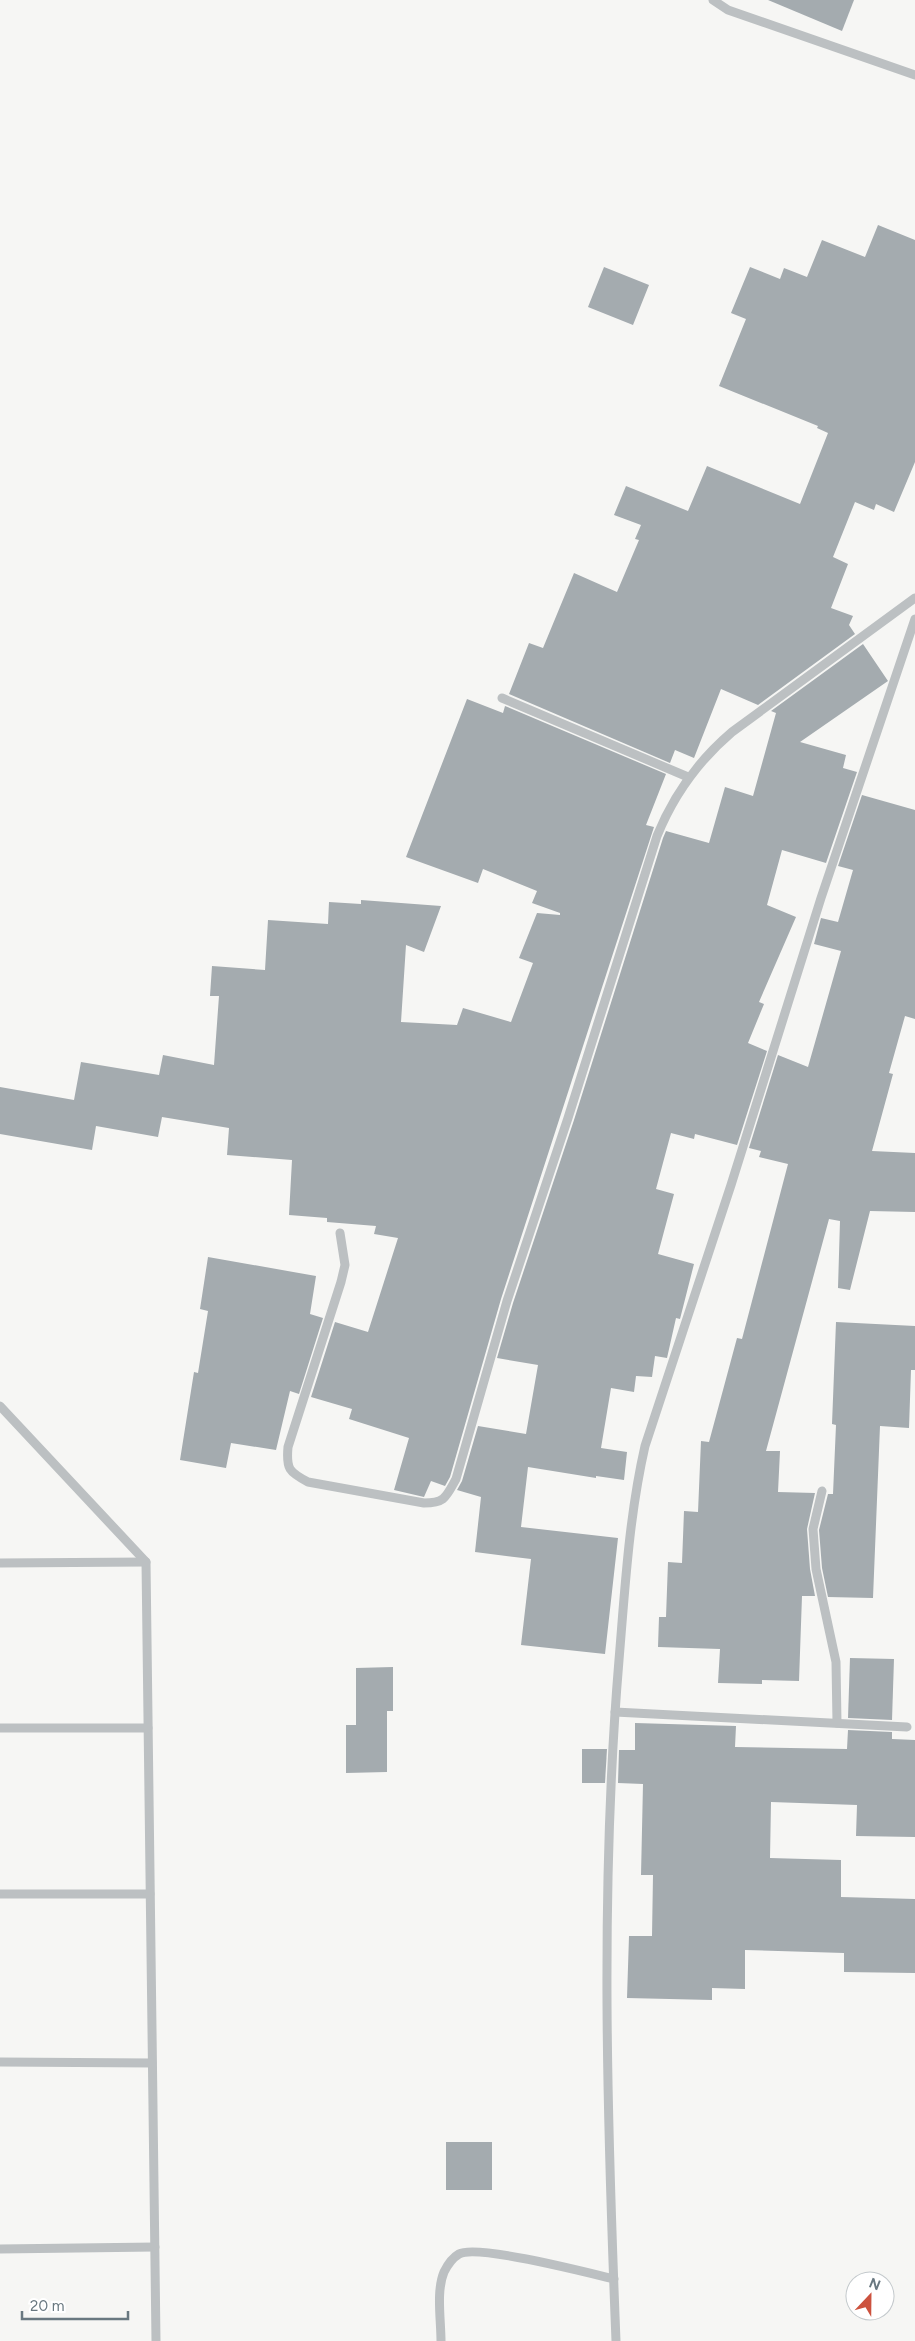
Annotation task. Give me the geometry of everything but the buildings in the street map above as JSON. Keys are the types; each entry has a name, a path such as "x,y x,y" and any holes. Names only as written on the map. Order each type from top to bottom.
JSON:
{"street":[{"path":"713,0 728,10 915,75"},
{"path":"340,1233 345,1265 288,1447 287,1462 292,1473 308,1482 424,1503 437,1503 444,1499 456,1479 507,1301 668,810 688,777 712,749 732,732 915,598"},
{"path":"616,2341 607,1981 610,1760 631,1519 645,1446 731,1185 821,898 915,619"},
{"path":"502,698 688,777"},
{"path":"0,1406 146,1562 156,2341"},
{"path":"822,1491 813,1529 816,1568 836,1662 837,1724"},
{"path":"0,1563 146,1562"},
{"path":"614,1712 906,1727"},
{"path":"0,1728 148,1728"},
{"path":"0,1894 150,1894"},
{"path":"0,2062 152,2063"},
{"path":"0,2249 155,2247"},
{"path":"441,2341 440,2296 443,2274 451,2261 460,2253 474,2252 549,2263 614,2279"}]}
